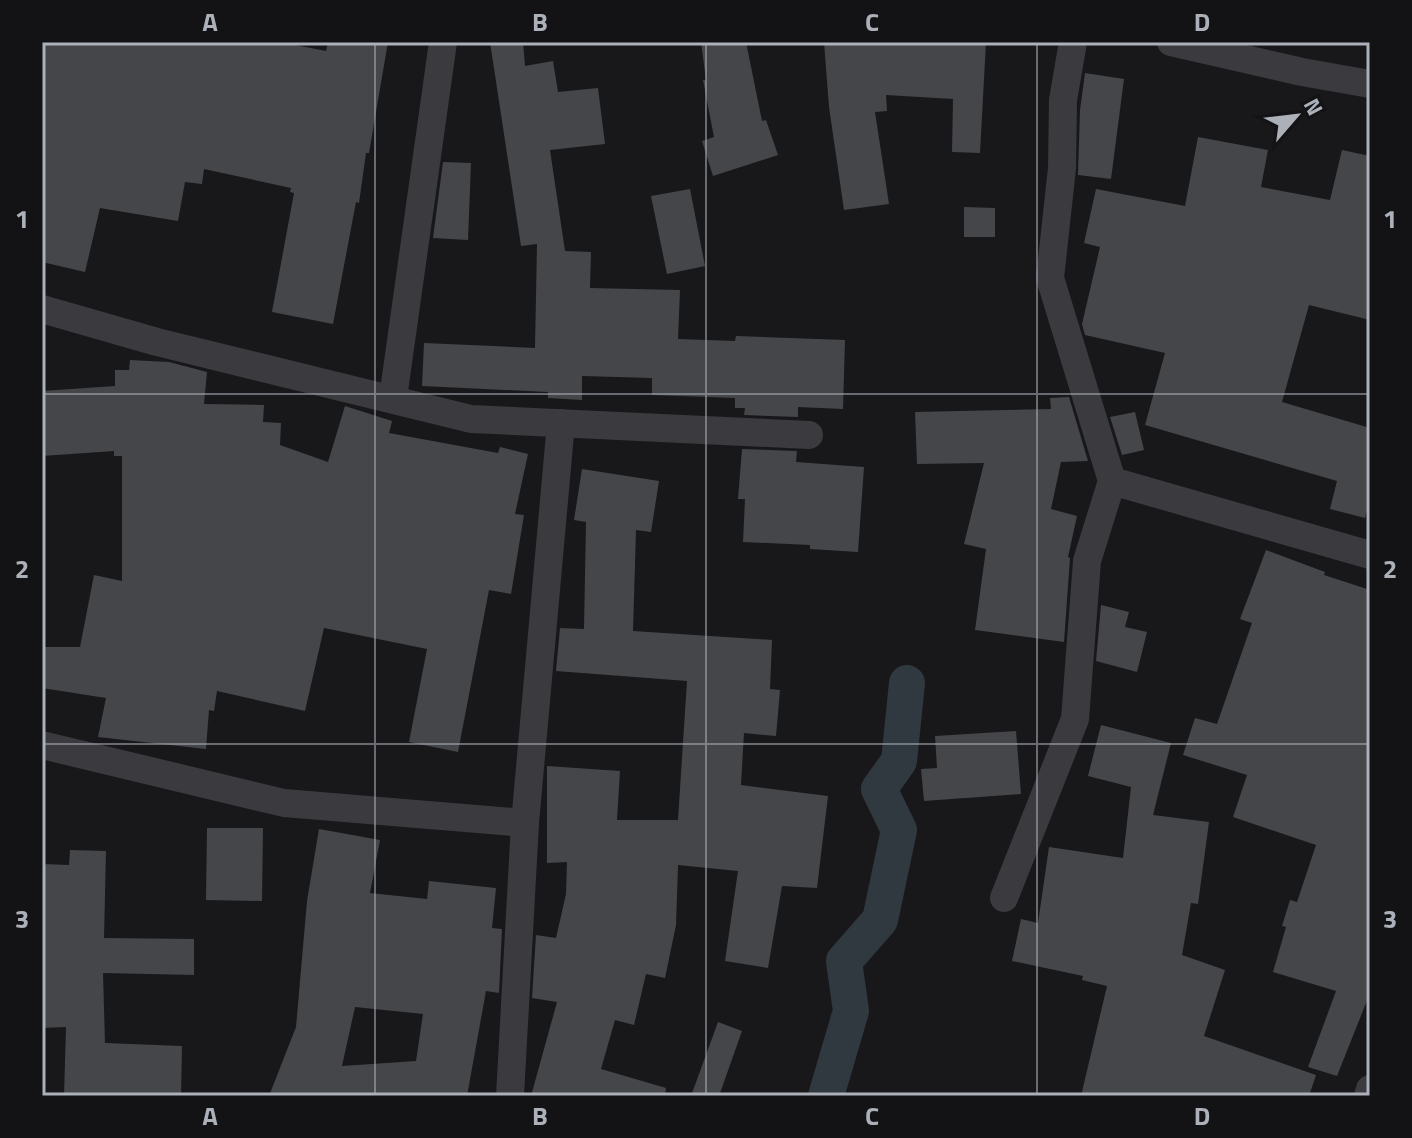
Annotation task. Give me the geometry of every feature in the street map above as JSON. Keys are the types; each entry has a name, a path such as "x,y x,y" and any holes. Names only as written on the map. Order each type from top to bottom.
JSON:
{"street":[{"path":"393,398 443,42"},
{"path":"1004,898 1075,719 1087,561 1112,481 1050,278 1062,168 1063,100 1073,42"},
{"path":"1171,42 1370,84"},
{"path":"42,309 157,342 471,419 809,435"},
{"path":"510,1096 525,823 561,423"},
{"path":"1112,481 1370,555"},
{"path":"42,745 284,803 525,823"},
{"path":"1368,1096 1370,1089"}],"building":[{"path":"42,42 280,42 326,51 328,42 388,42 369,153 366,153 359,203 356,202 333,324 272,312 294,193 290,192 291,188 204,169 202,184 185,182 178,221 100,208 85,272 42,262"},
{"path":"490,42 523,42 525,66 553,61 558,92 598,88 605,144 550,150 565,251 591,252 590,288 680,290 678,339 735,341 736,336 845,340 843,409 798,407 798,417 744,415 745,408 735,408 735,398 652,395 652,378 582,376 582,400 548,398 548,392 422,386 424,343 535,348 537,244 521,246"},
{"path":"701,42 746,42 762,121 766,120 778,155 713,176 702,141 714,137 703,80 706,80"},
{"path":"824,42 986,42 980,153 952,152 953,99 886,95 887,111 875,112 889,204 844,210 829,107"},
{"path":"1085,73 1124,79 1111,179 1078,175 1080,110"},
{"path":"1198,137 1268,150 1261,187 1330,200 1342,150 1370,156 1370,320 1309,305 1282,402 1370,428 1370,500 1365,518 1330,509 1337,481 1145,425 1165,353 1085,335 1082,324 1100,247 1084,243 1096,189 1185,206"},
{"path":"443,162 471,163 468,240 433,238"},
{"path":"690,189 705,266 667,274 651,196"},
{"path":"964,207 995,208 995,237 964,237"},
{"path":"130,360 169,362 207,372 204,404 264,405 263,422 281,423 280,445 328,462 345,406 392,421 389,433 498,453 500,447 528,454 515,514 524,515 511,594 489,590 458,752 409,742 427,649 324,628 305,711 217,691 214,711 209,710 206,749 98,737 106,698 42,688 42,647 80,647 94,575 122,581 122,456 114,456 114,451 42,456 42,391 115,386 115,370 129,370"},
{"path":"1069,397 1088,461 1061,462 1051,509 1077,516 1068,557 1064,642 975,630 986,549 964,544 984,463 917,464 915,412 1051,409 1050,398"},
{"path":"1135,412 1144,450 1122,455 1110,417"},
{"path":"742,449 797,451 796,462 864,467 858,552 810,549 810,545 743,542 745,499 738,499"},
{"path":"582,469 659,481 651,532 636,530 633,631 772,640 770,689 780,690 776,736 744,733 741,785 828,796 817,888 782,886 768,968 725,961 738,871 678,865 676,925 665,978 646,974 634,1025 615,1020 601,1069 666,1088 665,1096 531,1096 557,1002 532,998 536,935 556,938 566,894 567,862 547,863 547,766 620,771 617,820 678,820 687,681 556,671 560,628 584,629 586,522 574,520"},
{"path":"1266,550 1325,572 1324,575 1370,590 1370,993 1337,1076 1308,1067 1336,991 1273,972 1290,900 1297,902 1316,845 1233,817 1247,775 1183,755 1195,718 1217,724 1252,623 1240,619"},
{"path":"1101,605 1129,612 1125,627 1147,632 1137,672 1096,661"},
{"path":"1101,725 1171,743 1153,815 1209,822 1198,904 1191,903 1182,955 1225,970 1204,1036 1316,1075 1309,1096 1081,1096 1107,986 1082,980 1083,976 1012,961 1021,919 1038,923 1049,847 1123,858 1131,787 1088,776"},
{"path":"1016,731 1021,794 924,801 921,769 937,768 935,736"},
{"path":"207,828 263,828 262,901 206,900"},
{"path":"319,829 380,840 370,893 427,899 429,881 496,888 492,928 502,929 499,993 486,991 467,1096 269,1096 296,1027 307,901","holes":["355,1007 423,1014 416,1061 342,1066"]},
{"path":"70,850 106,851 104,938 194,939 194,975 103,973 105,1043 182,1046 181,1096 64,1096 66,1027 42,1028 42,864 69,865"},
{"path":"718,1022 742,1031 719,1096 691,1096"}],"waterway":[{"path":"826,1096 851,1011 844,961 880,920 899,830 879,789 899,761 907,683"}]}
